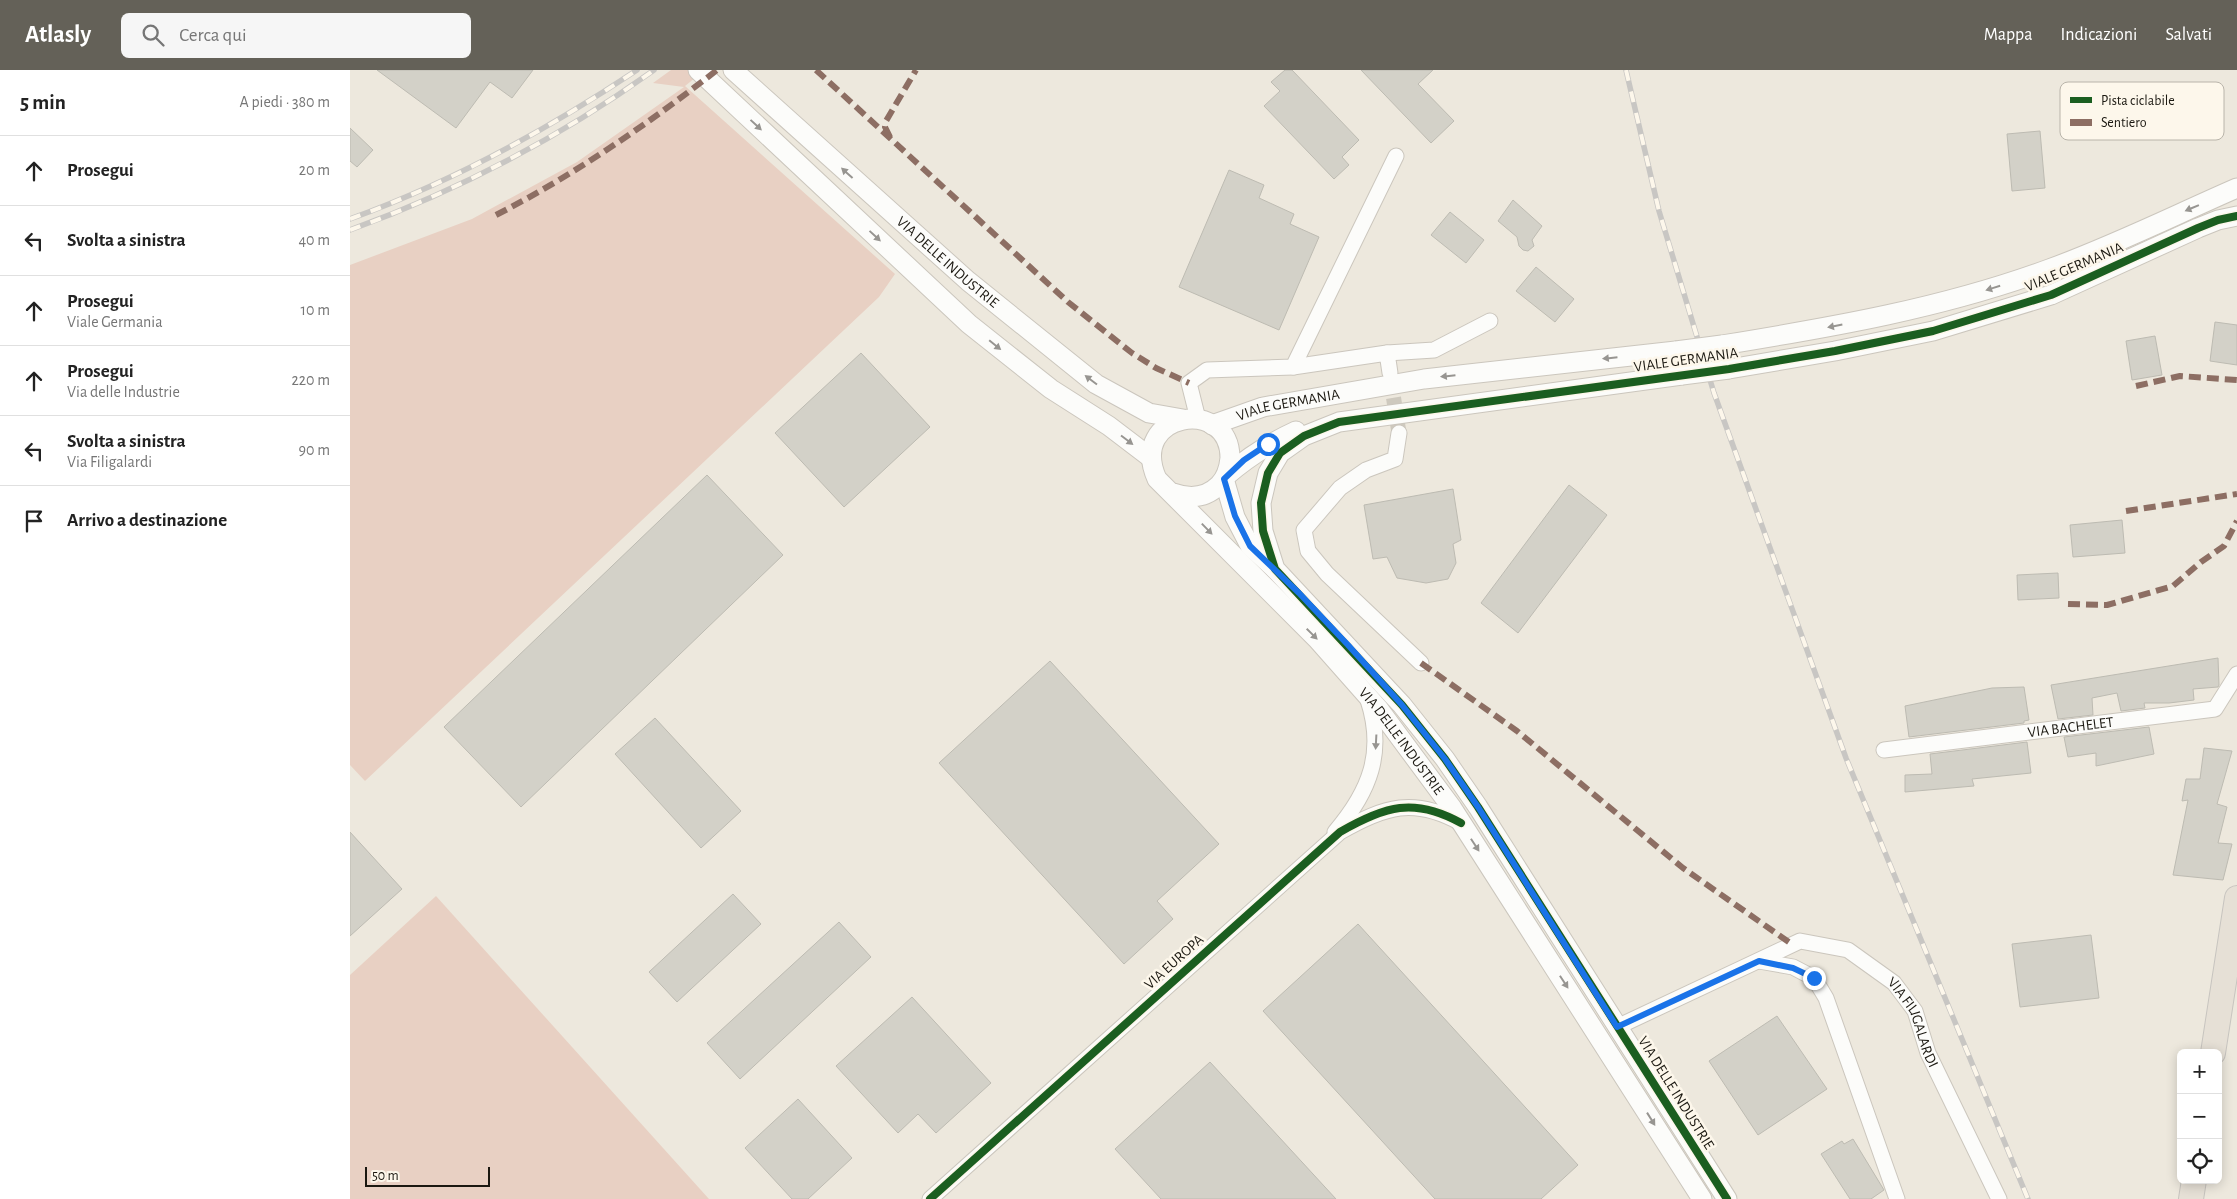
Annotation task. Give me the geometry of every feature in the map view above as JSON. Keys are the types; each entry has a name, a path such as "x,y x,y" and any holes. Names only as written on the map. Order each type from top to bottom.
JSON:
{"main road":[{"path":"2213,1049 2237,898"},
{"path":"2191,1199 2193,1184"}],"street":[{"path":"698,70 969,324 1051,389 1109,426 1151,458"},
{"name":"VIA DELLE INDUSTRIE","path":"737,73 968,281 1096,384 1150,413 1198,421"},
{"path":"1294,368 1396,156"},
{"name":"VIALE GERMANIA","path":"1198,421 1263,406 1416,380 1722,345 1829,328 1930,307 2051,269 2237,188"},
{"name":"VIALE GERMANIA","path":"1299,593 1275,569 1263,531 1261,503 1268,473 1280,453 1304,436 1339,422 1729,369 1835,351 1933,331 2051,295 2198,228 2218,220 2237,216"},
{"path":"1275,569 1250,546 1235,516 1225,478 1230,465 1227,442 1198,421 1189,383 1207,370 1294,368 1387,353 1434,350 1490,322"},
{"path":"1387,353 1390,373"},
{"path":"1198,421 1164,428 1157,437 1151,458 1157,479 1173,494 1184,497 1197,497 1209,493 1244,460 1290,434 1339,422"},
{"path":"1399,433 1395,459 1366,470 1340,488 1304,530 1308,551 1327,574 1421,663"},
{"name":"VIA DELLE INDUSTRIE","path":"1173,494 1317,639 1366,695 1414,755 1461,823 1702,1199"},
{"name":"VIA DELLE INDUSTRIE","path":"1299,593 1402,705 1445,759 1478,807 1727,1199"},
{"name":"VIA BACHELET","path":"1884,750 2215,709 2237,674"},
{"name":"VIA EUROPA","path":"1322,847 1354,806 1364,788 1374,760 1376,731 1366,695"},
{"name":"VIA EUROPA","path":"930,1199 1322,847 1360,821 1394,808 1408,806 1426,808 1445,814 1461,823"},
{"name":"VIA FILIGALARDI","path":"1617,1027 1800,941 1848,950 1894,983 1915,1011 1928,1053 1999,1199"},
{"path":"1759,961 1793,968 1814,978 1826,998 1898,1199"}],"shaded area":[{"path":"671,70 705,70 685,86 895,274 879,297 365,781 350,765 350,265 472,219 577,162 684,87 653,83"},
{"path":"436,896 709,1199 350,1199 350,975"}],"building":[{"path":"377,70 533,70 512,98 490,82 456,128"},
{"path":"1285,70 1292,70 1359,140 1342,157 1349,165 1334,179 1264,106 1280,91 1271,82"},
{"path":"1361,70 1433,70 1418,84 1454,121 1431,143"},
{"path":"350,128 373,150 357,167 350,161"},
{"path":"2040,131 2045,188 2012,191 2007,134"},
{"path":"1229,170 1264,185 1259,198 1294,214 1290,224 1319,237 1279,330 1179,287"},
{"path":"1513,200 1542,226 1532,240 1534,246 1528,251 1523,250 1519,246 1517,237 1498,221"},
{"path":"1450,212 1484,240 1466,263 1431,235"},
{"path":"1536,267 1574,299 1555,322 1516,291"},
{"path":"2215,322 2237,325 2237,365 2210,361"},
{"path":"2155,336 2162,375 2132,380 2126,341"},
{"path":"861,353 930,427 844,507 775,433"},
{"path":"707,475 783,555 521,807 444,727"},
{"path":"1569,485 1607,515 1518,633 1481,603"},
{"path":"1453,489 1461,540 1453,544 1456,563 1448,579 1426,583 1397,578 1387,557 1373,559 1364,505"},
{"path":"2122,520 2125,553 2073,557 2070,525"},
{"path":"2058,573 2059,598 2018,600 2017,575"},
{"path":"2218,658 2218,687 2193,689 2194,700 2144,703 2145,708 2121,711 2117,693 2092,698 2093,715 2058,719 2051,685"},
{"path":"1050,661 1219,844 1157,901 1173,919 1124,964 939,763"},
{"path":"2024,687 2029,720 2024,721 2024,723 1909,737 1905,706 1992,688"},
{"path":"655,718 741,811 701,848 615,754"},
{"path":"2149,727 2154,754 2096,766 2096,753 2068,757 2064,737"},
{"path":"2027,742 2031,773 1972,779 1974,786 1905,792 1905,775 1932,774 1930,754"},
{"path":"2204,748 2232,751 2217,804 2227,807 2218,843 2232,844 2223,880 2173,875 2188,800 2182,801 2186,779 2200,779"},
{"path":"350,832 402,889 350,936"},
{"path":"733,894 761,924 677,1002 649,972"},
{"path":"839,922 871,957 740,1079 707,1043"},
{"path":"1358,924 1578,1165 1541,1199 1435,1199 1263,1011"},
{"path":"2091,935 2099,998 2020,1007 2012,944"},
{"path":"912,997 991,1083 936,1133 918,1114 898,1133 836,1066"},
{"path":"1777,1016 1827,1089 1758,1135 1709,1061"},
{"path":"1210,1062 1336,1199 1161,1199 1115,1149"},
{"path":"798,1099 852,1158 808,1199 792,1199 745,1148"},
{"path":"1853,1139 1884,1190 1871,1199 1850,1199 1821,1154 1842,1141 1844,1144"}],"tunnel":[{"path":"1390,375 1399,433"}],"railway":[{"path":"350,219 425,189 498,153 534,134 637,70"},
{"path":"350,230 430,198 508,160 583,117 654,70"},
{"path":"1626,70 1659,211 1714,393 1846,758 2028,1199"}],"marked path":[{"path":"496,215 554,183 610,148 717,70"},
{"path":"816,70 1068,302 1132,353 1156,368 1189,383"},
{"path":"890,137 885,127 886,121 916,70"},
{"path":"2136,386 2180,376 2237,380"},
{"path":"2126,511 2237,494"},
{"path":"2068,604 2107,605 2173,586 2201,562 2224,546 2237,521"},
{"path":"1421,663 1517,731 1683,868 1793,945"}],"cycle path":[{"path":"1727,1199 1478,807 1445,759 1402,705 1275,569 1263,531 1261,503 1268,473 1280,453 1304,436 1339,422 1729,369 1835,351 1933,331 2051,295 2198,228 2218,220 2237,216"},
{"path":"930,1199 1340,832 1371,816 1400,808 1429,810 1461,823"}],"route":[{"path":"1268,444 1244,460 1224,479 1235,516 1250,546 1299,593 1348,645 1402,705 1445,759 1478,807 1617,1027 1759,961 1793,968 1814,978"}]}
